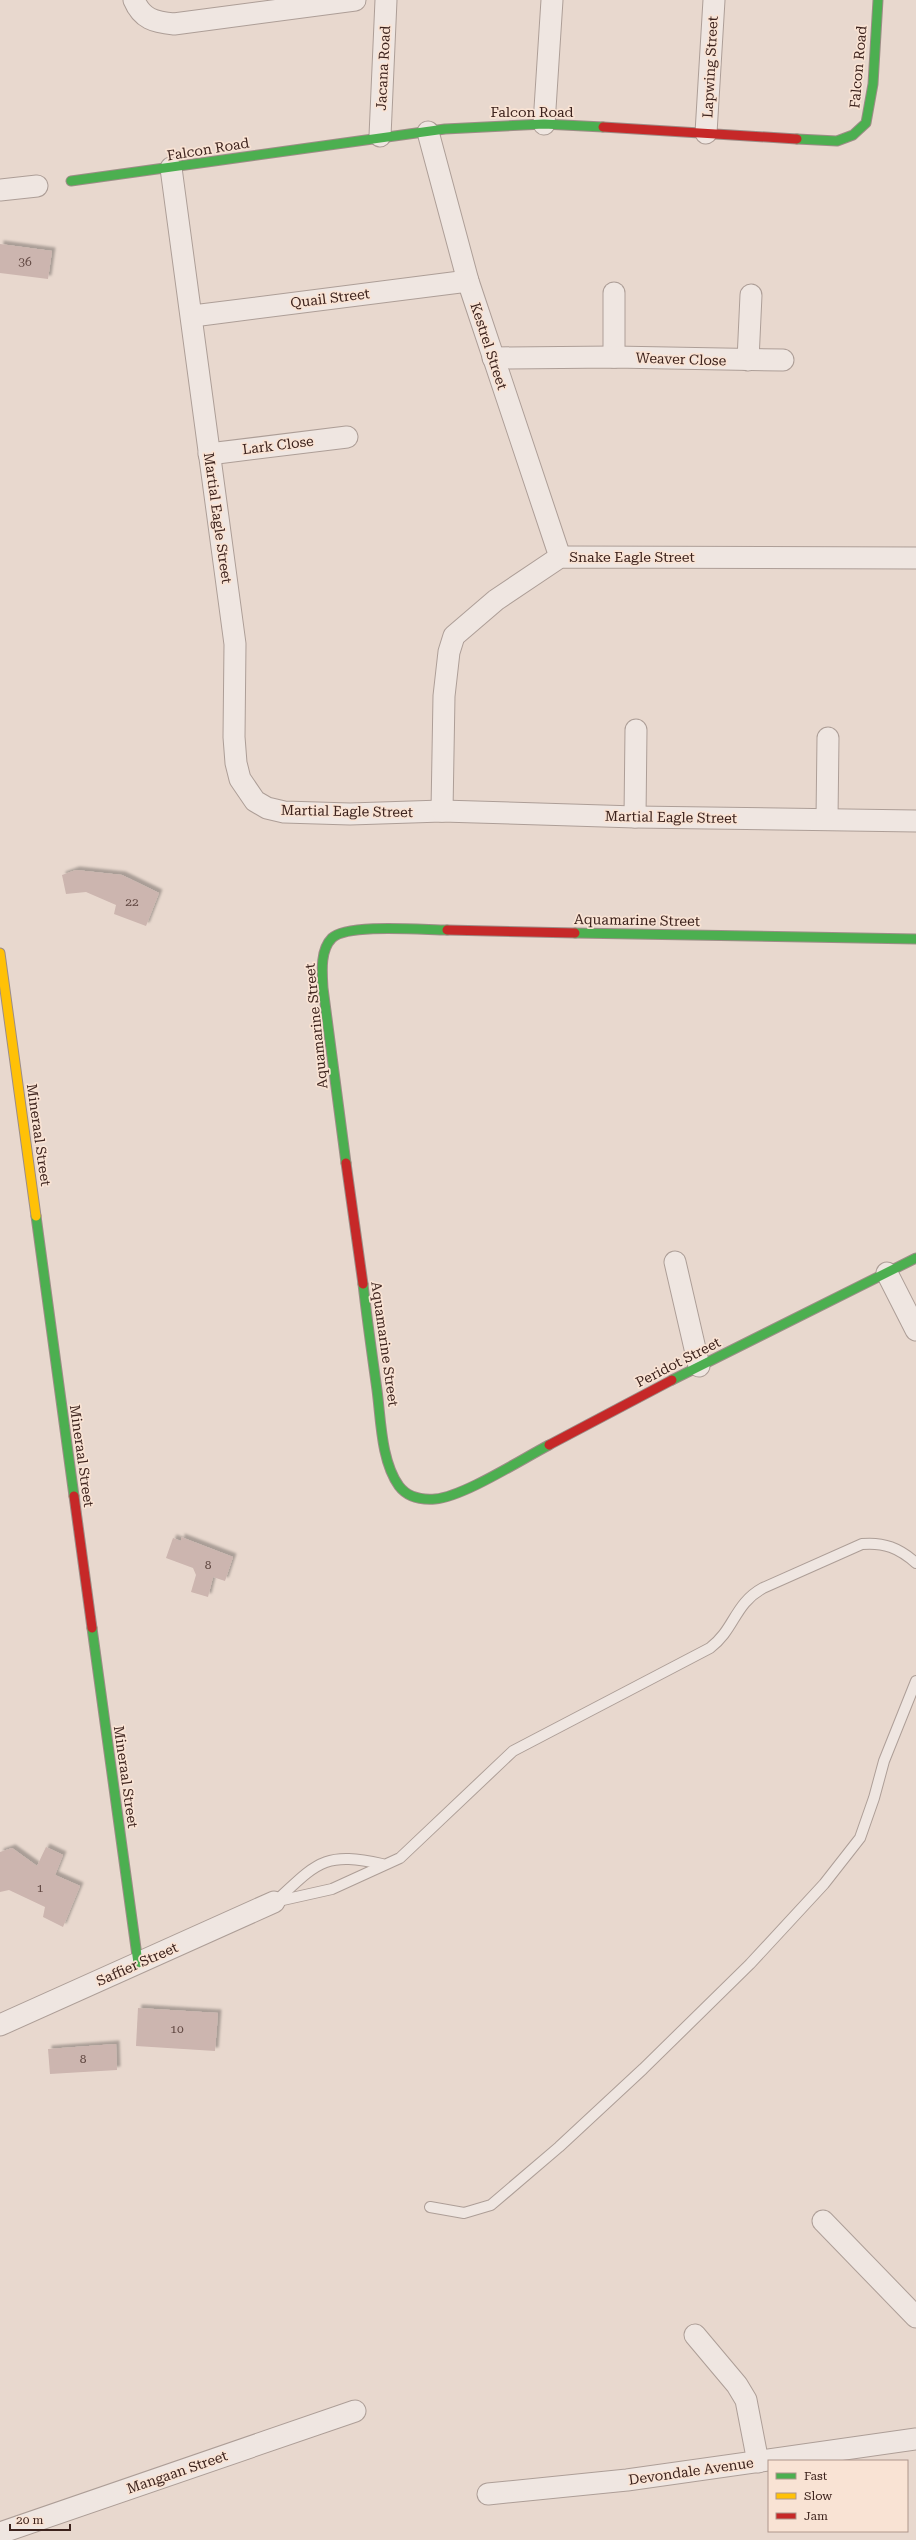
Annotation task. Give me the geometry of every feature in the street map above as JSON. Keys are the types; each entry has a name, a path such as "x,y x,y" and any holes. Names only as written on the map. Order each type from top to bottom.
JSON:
{"street":[{"path":"134,0 140,13 147,18 174,24 355,0"},
{"name":"Jacana Road","path":"380,136 386,0"},
{"path":"544,124 552,0"},
{"name":"Lapwing Street","path":"706,133 714,0"},
{"name":"Falcon Road","path":"71,181 171,168 380,136 500,125 544,124 814,141 838,141 857,133 867,122 878,0"},
{"name":"Kestrel Street","path":"428,132 468,281 560,557"},
{"name":"Martial Eagle Street","path":"171,168 193,316 209,454 235,644 234,737 236,764 246,791 255,801 267,808 284,812 350,814 442,811 634,817 916,821"},
{"path":"0,190 37,186"},
{"name":"Quail Street","path":"193,316 468,281"},
{"path":"614,293 614,357"},
{"path":"748,360 751,294"},
{"name":"Weaver Close","path":"493,358 614,357 783,360"},
{"name":"Lark Close","path":"209,454 347,437"},
{"name":"Snake Eagle Street","path":"442,811 444,696 449,652 454,636 496,600 560,557 916,558"},
{"path":"634,817 636,730"},
{"path":"827,820 828,738"},
{"name":"Aquamarine Street","path":"456,1494 430,1502 409,1496 392,1475 387,1456 367,1323 323,985 323,956 327,944 333,937 343,932 369,929 916,940"},
{"name":"Mineraal Street","path":"0,952 138,1963"},
{"name":"Peridot Street","path":"456,1494 699,1366 916,1258"},
{"path":"675,1262 699,1366"},
{"path":"886,1273 916,1330"},
{"name":"Saffier Street","path":"0,2025 274,1902"},
{"path":"823,2221 916,2317"},
{"path":"695,2335 737,2385 746,2400 758,2462"},
{"name":"Mangaan Street","path":"0,2533 355,2412"},
{"name":"Devondale Avenue","path":"772,2460 916,2439"},
{"name":"Devondale Avenue","path":"488,2494 627,2480 768,2461"}],"lane":[{"path":"274,1902 332,1889 382,1864 400,1858 513,1751 710,1648 721,1640 742,1604 752,1594 862,1544 876,1543 889,1545 903,1552 916,1563"},
{"path":"430,2207 464,2213 482,2209 496,2201 643,2069 756,1958 824,1884 860,1838 874,1798 884,1761 916,1681"},
{"path":"274,1902 305,1874 328,1859 356,1858 382,1864"}],"building":[{"path":"0,244 52,251 48,279 0,273"},
{"path":"76,870 122,875 159,893 146,926 114,914 116,905 86,892 66,894 62,875"},
{"path":"181,1537 233,1557 225,1581 213,1577 208,1597 191,1592 196,1575 193,1568 166,1558 173,1538 181,1541"},
{"path":"46,1847 63,1855 55,1875 80,1886 63,1927 43,1917 45,1907 9,1890 0,1892 0,1852 12,1848 37,1866"},
{"path":"138,2008 218,2013 215,2051 136,2046"},
{"path":"116,2044 117,2070 50,2074 48,2049"}],"traffic: fast":[{"path":"797,139 837,141 853,135 866,123 873,84 878,0"},
{"path":"71,181 445,129 544,124 603,127"},
{"path":"346,1163 323,988 322,975 325,949 332,938 340,933 353,930 387,928 447,930"},
{"path":"575,933 916,939"},
{"path":"36,1216 74,1496"},
{"path":"672,1380 916,1258"},
{"path":"363,1284 385,1453 393,1476 399,1486 406,1493 411,1496 425,1499 447,1497 476,1485 549,1445"},
{"path":"92,1628 138,1963"}],"traffic: slow":[{"path":"0,953 36,1216"}],"traffic: jam":[{"path":"603,127 797,139"},
{"path":"447,930 575,933"},
{"path":"346,1163 363,1284"},
{"path":"549,1445 672,1380"},
{"path":"74,1496 92,1628"}]}
